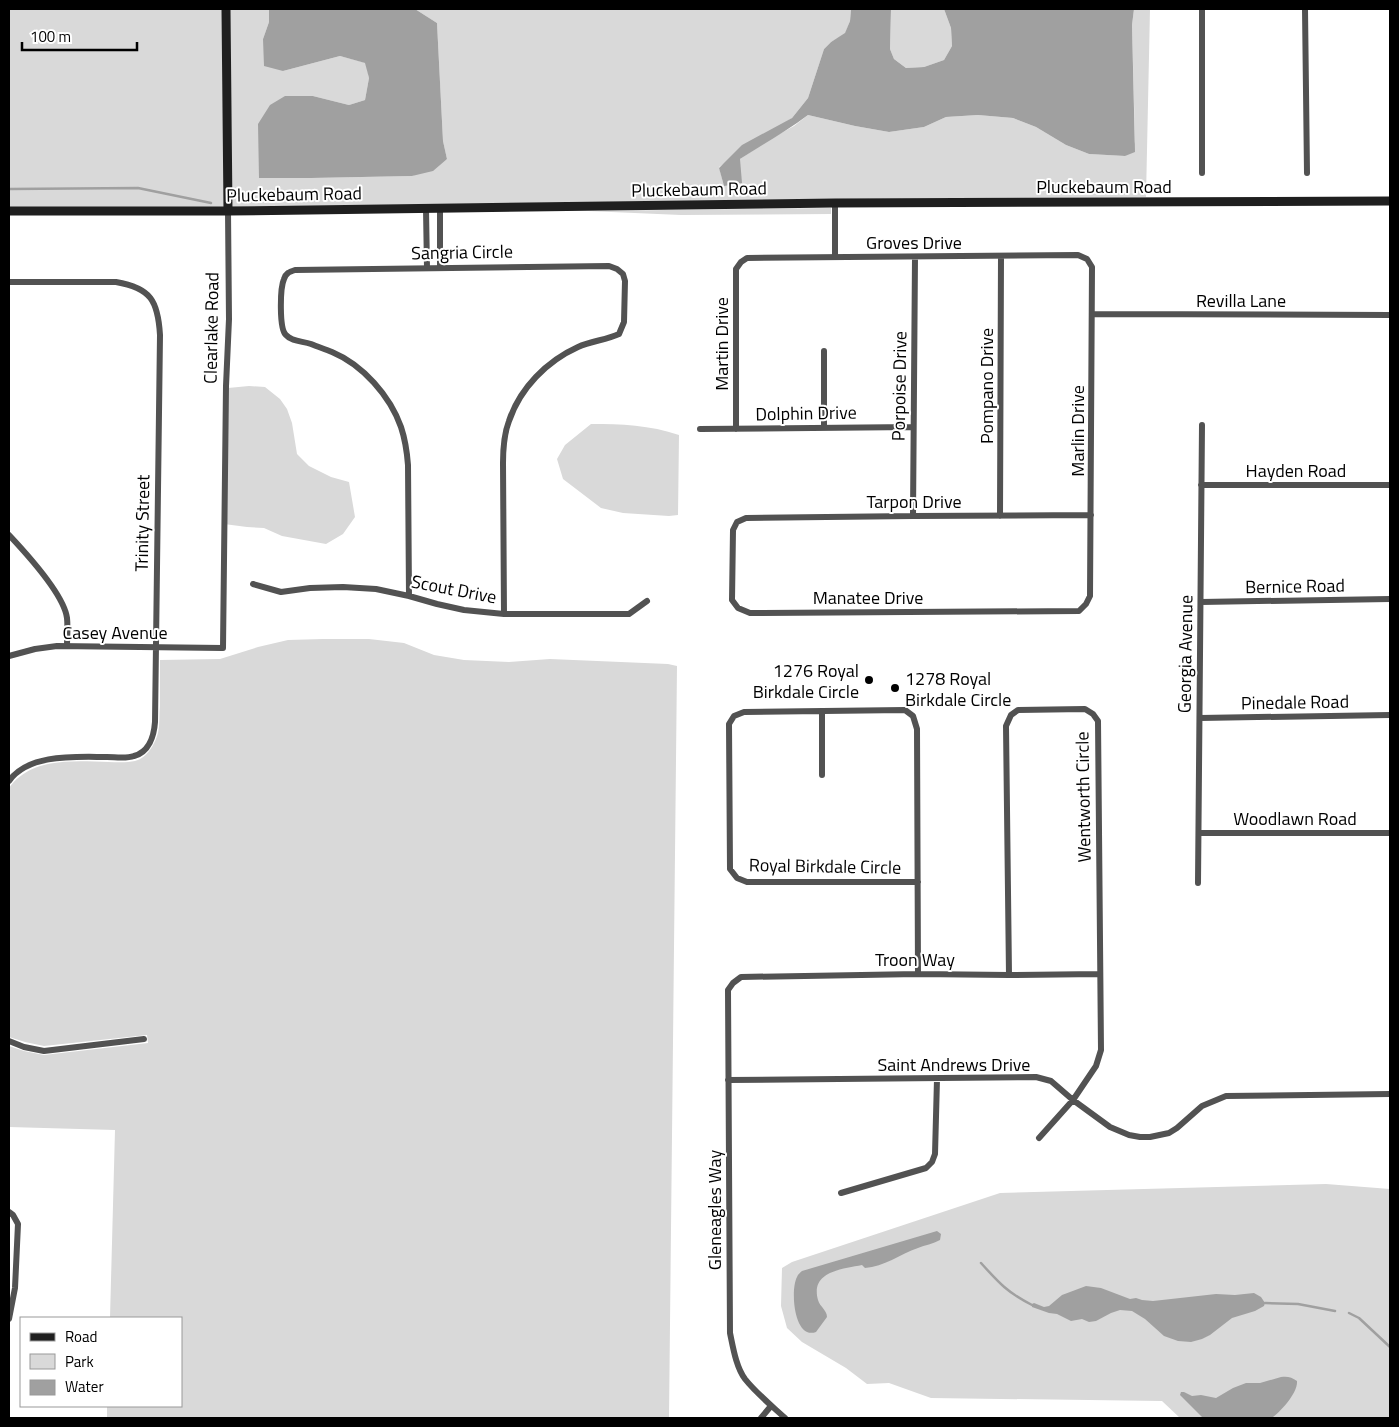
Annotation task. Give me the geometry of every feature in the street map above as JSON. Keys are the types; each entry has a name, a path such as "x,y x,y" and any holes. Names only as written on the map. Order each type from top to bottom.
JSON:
{"street":[{"name":"Clearlake Road","path":"223,648 229,319 226,9"},
{"path":"1202,9 1202,173"},
{"path":"1306,9 1307,173"},
{"name":"Pluckebaum Road","path":"9,212 426,209 835,203 1390,200"},
{"path":"835,203 835,257"},
{"path":"440,208 440,268"},
{"path":"426,209 427,268"},
{"name":"Groves Drive","path":"741,262 747,258 835,257 1078,255 1087,259"},
{"name":"Pompano Drive","path":"1000,516 1001,256"},
{"name":"Porpoise Drive","path":"913,516 915,257"},
{"name":"Marlin Drive","path":"1086,604 1090,596 1092,314 1092,267 1087,259"},
{"name":"Martin Drive","path":"736,428 736,269 741,262"},
{"name":"Sangria Circle","path":"409,596 408,465 401,427 392,408 375,384 357,367 335,354 309,343 293,340 282,332 282,286 288,273 295,270 609,266 617,268 623,274 625,281 624,322 619,334 611,338 579,346 559,357 539,373 520,398 509,420 503,443 502,462 504,614"},
{"name":"Trinity Street","path":"9,282 116,282 131,284 143,291 152,301 158,313 160,335 156,722 150,742 144,750 135,756 120,758 68,756 45,760 27,766 12,776 9,781"},
{"name":"Revilla Lane","path":"1092,314 1390,315"},
{"path":"824,351 824,428"},
{"name":"Georgia Avenue","path":"1198,883 1202,425"},
{"name":"Dolphin Drive","path":"700,429 913,427"},
{"name":"Hayden Road","path":"1201,485 1390,485"},
{"name":"Tarpon Drive","path":"737,522 746,518 1091,515"},
{"name":"Manatee Drive","path":"737,522 733,530 732,600 738,608 750,613 1079,611 1086,604"},
{"path":"9,535 46,579 64,608 67,618 67,646"},
{"name":"Scout Drive","path":"253,584 281,592 310,588 376,589 464,610 504,614 629,614 648,601"},
{"name":"Bernice Road","path":"1201,602 1390,599"},
{"name":"Casey Avenue","path":"9,656 35,649 67,646 223,648"},
{"name":"Wentworth Circle","path":"1009,975 1006,726 1011,715 1018,710 1085,709 1094,714 1098,721 1101,1050 1096,1066 1073,1100 1039,1138"},
{"name":"Royal Birkdale Circle","path":"918,882 748,882 738,878 730,869 729,724 734,716 744,712 905,710 913,716 917,729 918,882 918,974"},
{"path":"822,711 822,775"},
{"name":"Pinedale Road","path":"1200,718 1390,715"},
{"name":"Woodlawn Road","path":"1199,833 1390,832"},
{"name":"Troon Way","path":"733,983 741,977 918,974 1100,974"},
{"name":"Gleneagles Way","path":"733,983 728,990 730,1333 733,1352 744,1378 785,1418"},
{"path":"9,1041 24,1047 44,1051 144,1039"},
{"name":"Saint Andrews Drive","path":"728,1080 1036,1077 1051,1081 1073,1100 1115,1130 1129,1135 1150,1137 1168,1133 1177,1128 1202,1106 1226,1096 1390,1094"},
{"path":"841,1193 926,1168 932,1162 935,1154 937,1079"},
{"path":"9,1319 17,1268 18,1224 11,1213"},
{"path":"761,1418 771,1406"}],"green space":[{"path":"9,9 222,9 224,207 9,207"},
{"path":"230,9 269,9 269,22 263,39 283,71 340,56 366,63 369,78 365,100 349,105 313,96 259,177 311,178 412,176 447,159 443,141 437,23 415,9 851,9 850,21 845,34 831,42 824,49 808,98 792,118 719,167 724,186 740,159 794,126 808,115 889,132 924,127 946,117 978,115 1013,118 1036,127 1066,145 1089,154 1125,156 1135,142 1132,25 1134,9 1150,9 1146,197 232,207"},
{"path":"891,9 944,9 951,28 952,46 944,60 924,67 906,68 894,59 890,49"},
{"path":"831,208 831,214 681,215 588,211"},
{"path":"265,387 280,399 287,409 292,423 297,454 309,466 331,477 349,482 355,517 343,534 326,544 282,536 264,528 224,524 228,388"},
{"path":"591,424 635,426 679,435 678,515 623,513 601,508 563,479 557,459 565,445"},
{"path":"369,639 404,643 434,655 464,660 509,662 550,659 668,664 677,666 669,1418 107,1418 107,1407 182,1407 182,1317 110,1317 115,1130 9,1127 9,1046 44,1055 148,1043 147,1035 44,1046 9,1037 9,788 18,778 41,766 81,761 128,762 135,761 147,754 153,746 159,730 160,660 220,659 288,640"},
{"path":"1326,1184 1390,1189 1390,1418 1180,1418 1162,1401 931,1398 889,1383 867,1384 846,1368 802,1342 787,1328 781,1306 782,1268 792,1262 1000,1193"}],"water":[{"path":"269,9 415,9 437,23 443,141 447,159 433,171 412,176 259,178 258,124 270,105 285,96 313,96 349,105 365,100 369,78 365,63 340,56 283,71 264,66 263,39 269,22"},
{"path":"851,9 891,9 890,49 894,59 906,68 924,67 944,60 952,46 951,28 944,9 1134,9 1132,25 1135,152 1125,156 1089,154 1066,145 1036,127 1013,118 978,115 946,117 924,127 889,132 808,115 740,159 742,183 724,186 719,168 742,145 792,118 808,98 824,49 845,33 850,21"},
{"path":"937,1231 941,1234 940,1240 935,1243 872,1267 865,1268 862,1265 846,1268 823,1277 817,1290 818,1300 827,1317 816,1332 809,1332 803,1329 798,1322 794,1292 798,1274 802,1271"},
{"path":"1086,1286 1101,1288 1130,1299 1136,1298 1153,1301 1216,1294 1254,1293 1261,1297 1265,1303 1264,1306 1255,1311 1232,1318 1210,1335 1191,1342 1178,1341 1164,1336 1145,1319 1132,1311 1120,1310 1096,1321 1089,1322 1082,1319 1071,1321 1057,1314 1032,1307 1034,1303 1044,1307 1049,1306 1062,1295"},
{"path":"1281,1377 1297,1381 1297,1386 1288,1401 1272,1418 1203,1418 1180,1395 1181,1392 1184,1392 1192,1396 1201,1395 1216,1398 1246,1383 1260,1383"}],"waterway":[{"path":"9,189 138,188 211,203"},
{"path":"981,1263 1004,1287 1032,1305"},
{"path":"1265,1303 1298,1304 1335,1311"},
{"path":"1349,1313 1359,1318 1390,1347"}],"place":[{"name":"1276 Royal Birkdale Circle","path":"869,680"},
{"name":"1278 Royal Birkdale Circle","path":"895,688"}]}
